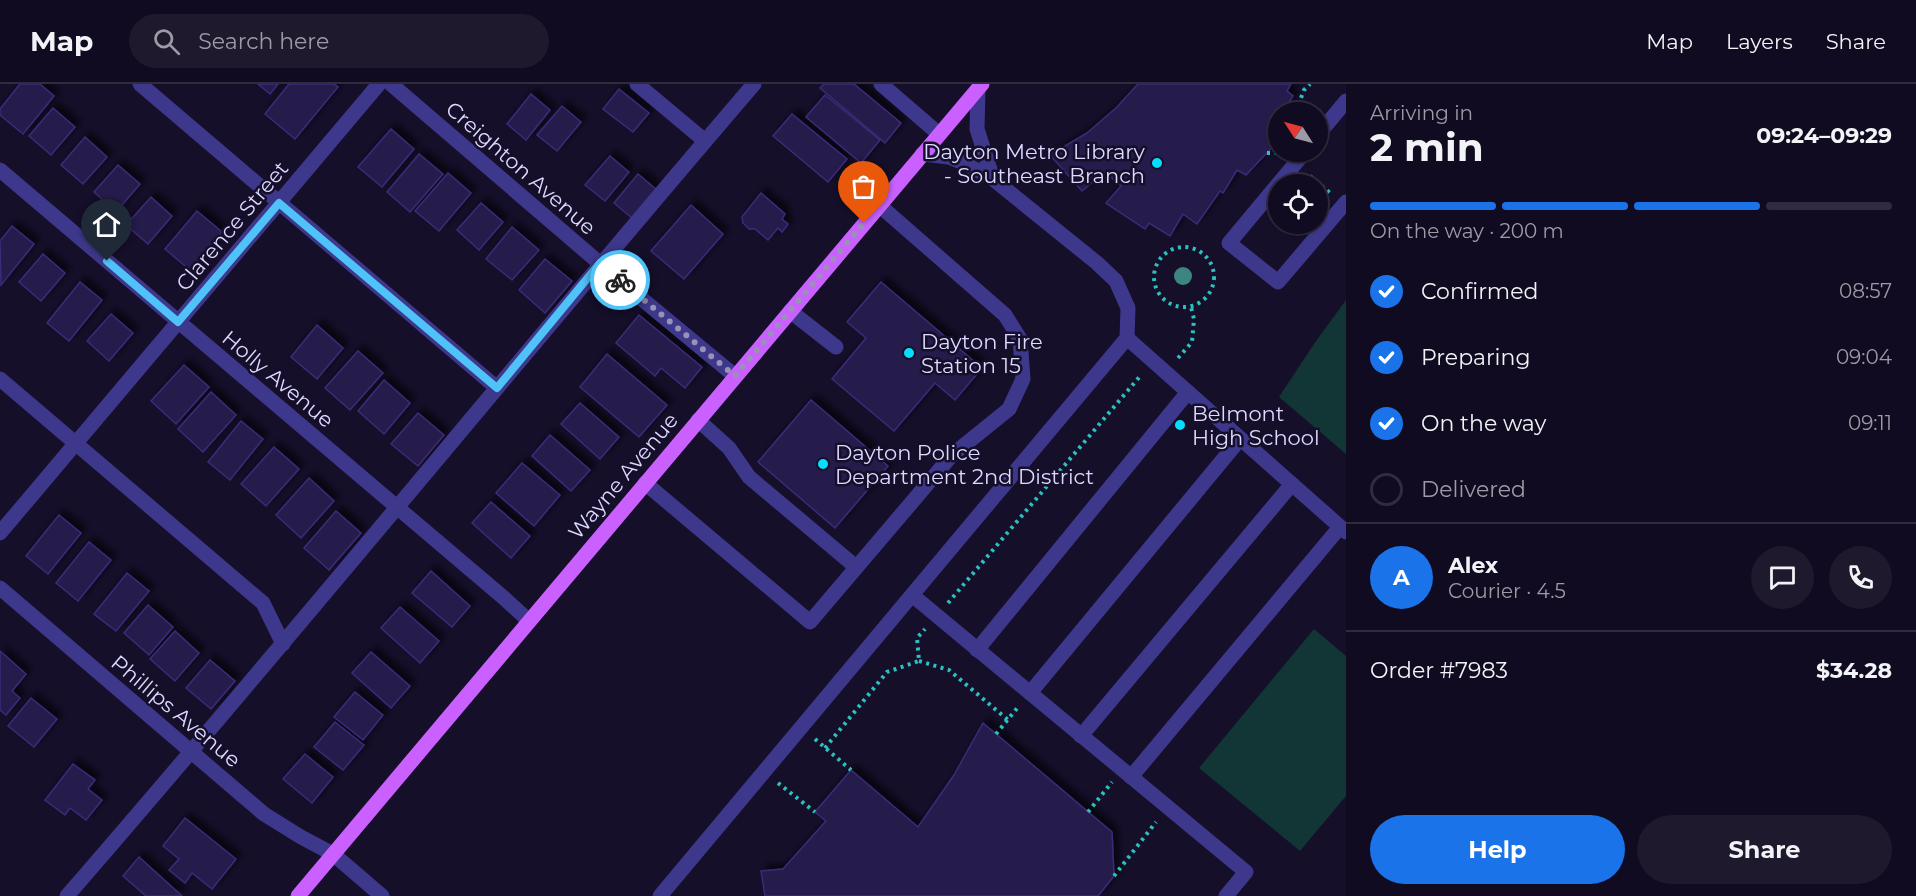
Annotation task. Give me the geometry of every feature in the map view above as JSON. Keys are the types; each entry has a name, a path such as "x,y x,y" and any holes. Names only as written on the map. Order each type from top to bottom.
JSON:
{"main road":[{"name":"Wayne Avenue","path":"298,896 980,86"}],"street":[{"path":"140,84 497,388"},
{"name":"Clarence Street","path":"0,533 379,84"},
{"name":"Creighton Avenue","path":"391,84 735,376"},
{"path":"637,84 705,141"},
{"path":"67,896 192,752 398,508 600,263 754,84"},
{"path":"881,84 939,134"},
{"path":"980,86 977,129 993,179"},
{"path":"1328,123 1346,101"},
{"path":"660,896 1127,338 1128,308 1116,281 1097,263 993,179 957,160 922,154"},
{"path":"1297,162 1229,243 1278,282 1346,202"},
{"name":"Holly Avenue","path":"0,170 529,621"},
{"path":"645,483 810,622 952,455 1009,409 1023,378 1020,339 1005,315 879,205"},
{"path":"790,310 836,346"},
{"path":"1126,773 1343,529 1127,338"},
{"path":"0,379 263,603 283,644"},
{"path":"977,650 1188,392"},
{"path":"698,420 729,448 749,477 856,567"},
{"path":"1030,693 1240,438"},
{"path":"1081,736 1292,484"},
{"name":"Phillips Avenue","path":"0,588 264,814 333,854 382,896"},
{"path":"912,595 1246,872 1226,896"}],"path":[{"path":"1300,102 1304,90 1310,84"},
{"path":"1186,246 1205,255 1211,262 1214,272 1212,290 1199,303 1191,307 1180,308 1170,304 1156,290 1153,280 1154,269 1166,252 1186,246"},
{"path":"919,661 917,638 1162,349 1176,360 1192,342 1194,319 1191,307"},
{"path":"825,748 887,672 919,661 949,670 1008,720"},
{"path":"996,734 1030,693"},
{"path":"801,727 851,770"},
{"path":"763,772 815,812"},
{"path":"1088,813 1126,773"},
{"path":"1114,876 1168,808"}],"green space":[{"path":"1346,300 1346,454 1279,397"},
{"path":"1314,629 1346,656 1346,796 1300,851 1199,768"}],"building":[{"path":"20,84 40,84 54,96 23,134 0,115 0,109"},
{"path":"258,84 278,84 270,94"},
{"path":"289,84 334,84 338,87 295,139 265,114"},
{"path":"824,84 854,84 901,123 885,143 820,88"},
{"name":"Dayton Metro Library - Southeast Branch","path":"1138,84 1291,84 1287,91 1293,96 1289,102 1268,102 1268,152 1246,175 1237,170 1223,193 1220,191 1197,224 1183,214 1170,236 1149,223 1145,229 1106,203 1121,186 1105,172 1082,191 1050,155 1087,133 1117,107"},
{"path":"619,89 649,113 633,132 603,109"},
{"path":"531,94 550,110 526,140 507,124"},
{"path":"825,95 880,140 861,163 806,117"},
{"path":"562,106 581,122 557,151 537,135"},
{"path":"53,108 75,127 51,155 29,136"},
{"path":"792,114 847,159 828,182 773,136"},
{"path":"391,129 414,149 382,187 358,167"},
{"path":"85,137 107,157 83,184 61,165"},
{"path":"419,154 443,174 410,212 387,192"},
{"path":"610,156 629,172 605,201 585,185"},
{"path":"118,165 140,184 116,212 94,192"},
{"path":"448,173 471,193 439,231 415,211"},
{"path":"638,174 657,190 633,219 614,203"},
{"path":"761,193 785,214 782,219 788,224 782,232 778,228 768,240 755,229 749,229 743,223 742,217"},
{"path":"151,197 172,216 148,244 126,225"},
{"path":"481,203 503,222 479,250 457,230"},
{"path":"691,205 723,234 684,279 651,251"},
{"path":"197,211 222,232 191,271 165,249"},
{"path":"12,226 34,244 1,285 0,241"},
{"path":"512,227 539,250 512,280 486,259"},
{"path":"43,254 65,273 41,301 19,282"},
{"path":"545,259 572,281 545,313 519,290"},
{"path":"80,282 102,300 69,341 47,323"},
{"name":"Dayton Fire Station 15","path":"881,282 982,368 955,400 935,383 894,431 832,379 866,338 847,322"},
{"path":"111,314 133,333 109,361 87,341"},
{"path":"639,315 702,367 685,388 661,368 655,376 616,343"},
{"path":"317,325 343,348 317,379 291,357"},
{"path":"358,351 383,373 350,410 325,388"},
{"path":"607,354 667,405 639,437 580,387"},
{"path":"184,365 209,387 176,424 151,401"},
{"path":"384,380 410,403 384,434 358,411"},
{"path":"211,392 236,415 203,452 178,429"},
{"name":"Dayton Police Department 2nd District","path":"811,400 888,466 835,528 758,462"},
{"path":"580,403 619,437 600,459 561,424"},
{"path":"418,413 444,435 418,466 391,444"},
{"path":"241,421 263,439 230,480 208,462"},
{"path":"550,435 590,470 571,491 532,456"},
{"path":"274,447 299,469 266,506 241,484"},
{"path":"522,463 560,495 534,526 496,493"},
{"path":"309,478 334,501 301,538 276,515"},
{"path":"491,502 530,536 511,558 472,523"},
{"path":"336,511 361,533 329,570 304,548"},
{"path":"59,515 81,533 48,574 26,556"},
{"path":"89,542 111,560 78,601 56,583"},
{"path":"431,571 470,606 452,627 412,593"},
{"path":"127,573 149,591 116,631 94,614"},
{"path":"148,605 173,627 149,655 124,633"},
{"path":"400,607 439,641 420,663 381,628"},
{"path":"175,631 199,653 175,681 150,659"},
{"path":"0,651 26,674 12,691 20,698 6,715 0,710"},
{"path":"371,652 410,686 391,708 352,673"},
{"path":"210,660 235,681 211,709 186,688"},
{"path":"355,692 383,715 363,740 334,717"},
{"path":"31,698 57,719 34,747 8,726"},
{"path":"335,722 364,745 343,770 314,747"},
{"path":"983,723 1112,832 1114,876 1098,896 765,896 761,871 783,869 826,821 815,812 851,770 918,827 954,775"},
{"path":"305,754 333,777 312,803 283,779"},
{"path":"73,764 95,780 88,789 102,800 86,820 70,808 65,815 45,800"},
{"path":"185,818 236,859 212,889 192,873 185,883 169,870 179,859 163,846"},
{"path":"139,857 182,896 146,896 123,876"}],"way so far":[{"path":"620,280 735,376 864,223"}],"place":[{"name":"Dayton Metro Library - Southeast Branch","path":"1157,163"},
{"name":"Dayton Fire Station 15","path":"909,353"},
{"name":"Belmont High School","path":"1180,425"},
{"name":"Dayton Police Department 2nd District","path":"823,464"}],"route":[{"path":"107,261 178,322 279,203 497,388 600,263 620,280"}]}
